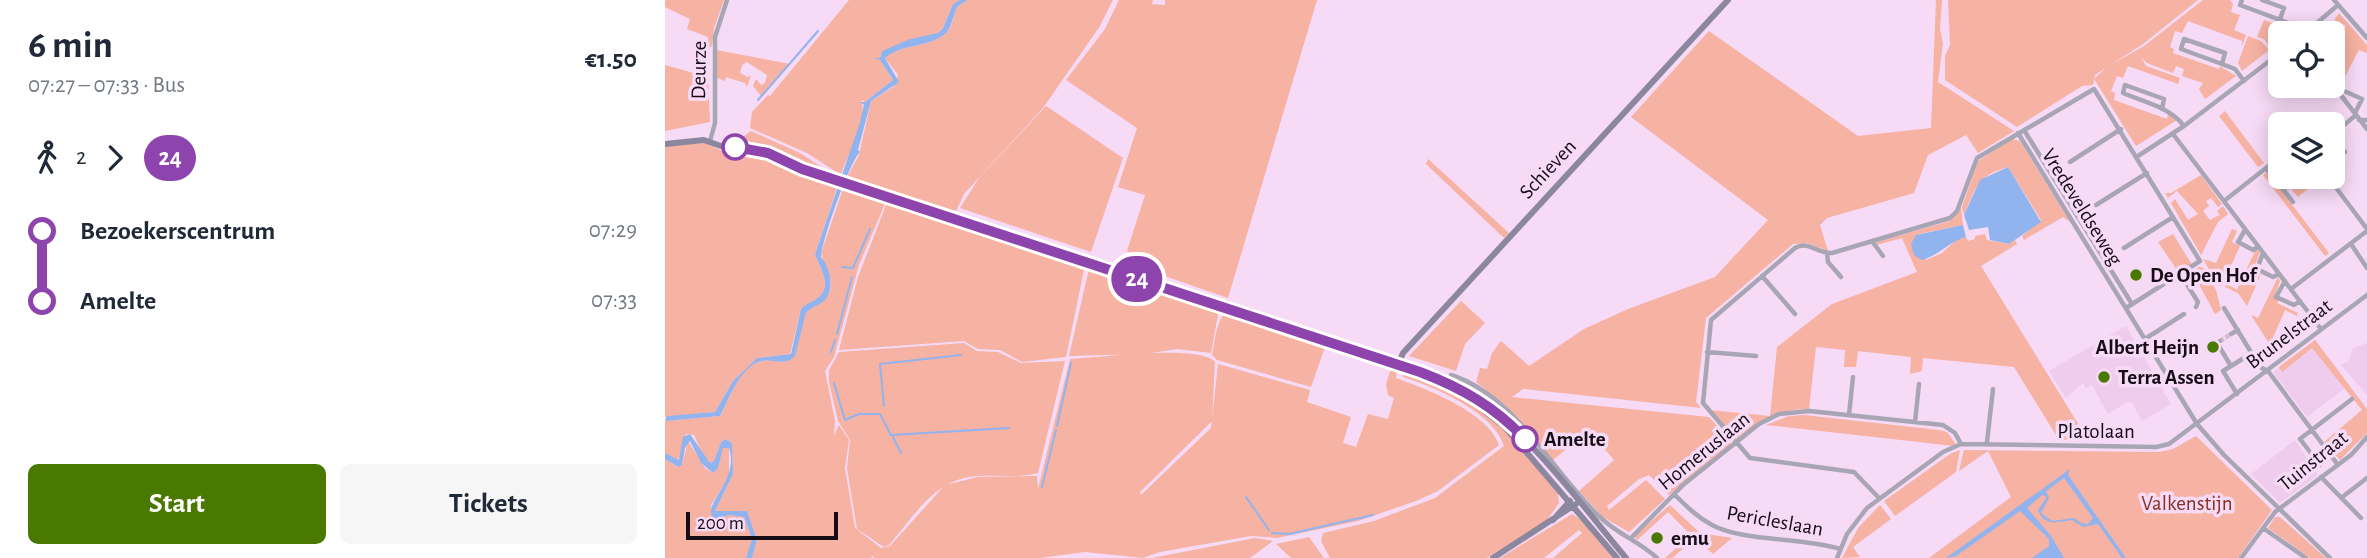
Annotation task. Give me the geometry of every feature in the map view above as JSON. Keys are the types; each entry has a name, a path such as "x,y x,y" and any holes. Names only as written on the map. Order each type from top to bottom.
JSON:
{"main road":[{"name":"Schieven","path":"1398,365 1403,353 1728,0"},
{"path":"665,144 710,141 725,148 760,151 833,179 1445,382 1506,419 1626,558"},
{"path":"1469,396 1504,426 1616,558"},
{"path":"1553,520 1569,501 1578,500"},
{"path":"1493,558 1574,508 1578,500"}],"street":[{"name":"Deurze","path":"710,141 715,122 715,37 727,0"},
{"path":"2242,0 2240,5 2285,21"},
{"path":"2262,0 2284,8 2280,19"},
{"path":"2316,21 2336,2 2367,38"},
{"path":"2362,32 2367,28"},
{"path":"2222,64 2225,53 2184,39 2181,50 2235,69 2243,81"},
{"path":"2138,156 2185,126 2268,62"},
{"path":"2162,109 2164,99 2125,85 2123,93 2162,109 2175,114 2185,126"},
{"path":"2024,130 2092,89 2098,91 2200,261 2126,308"},
{"path":"2345,91 2362,99 2357,116 2345,126"},
{"path":"2343,98 2367,130"},
{"path":"2357,116 2367,120"},
{"name":"Vredeveldseweg","path":"2132,304 2024,130 2018,134 2197,424 2330,558"},
{"path":"2070,162 2121,130"},
{"path":"1879,498 1854,472 1754,459 1737,444 1703,403 1713,317 1798,245 1807,245 1827,253 1952,217 1977,158 2018,134"},
{"path":"2173,134 2321,329"},
{"path":"2224,201 2266,168 2293,202"},
{"path":"2096,205 2147,173"},
{"path":"2291,289 2367,230 2337,189"},
{"path":"2124,248 2173,217"},
{"path":"2245,230 2238,243 2253,250 2259,247"},
{"path":"1872,241 1884,257"},
{"path":"2351,244 2367,268"},
{"path":"1827,253 1828,262 1841,277"},
{"path":"2263,253 2257,269 2273,277 2279,274"},
{"path":"2181,275 2197,303 2196,307"},
{"path":"1762,276 1795,314"},
{"path":"2285,281 2276,297 2294,305 2300,301"},
{"name":"Brunelstraat","path":"2197,424 2367,295"},
{"path":"2224,308 2260,367 2268,371 2338,465"},
{"path":"2145,339 2184,314"},
{"path":"2231,334 2238,330"},
{"path":"2220,341 2217,343 2231,366"},
{"path":"1707,352 1756,356"},
{"path":"2237,394 2223,371 2252,353"},
{"path":"1451,375 1485,389 1536,442 1598,515 1632,537 1657,558"},
{"path":"1849,415 1853,377"},
{"path":"1469,396 1475,383"},
{"path":"1915,422 1919,384"},
{"path":"1987,442 1993,388"},
{"path":"2320,465 2300,439 2352,400"},
{"name":"Homeruslaan","path":"1632,537 1674,494 1759,424 1786,412 1849,415 1948,427 1961,444"},
{"name":"Platolaan","path":"1837,558 1857,519 1879,498 1943,452 1961,444 1987,442 2034,447 2069,443 2156,447 2173,442 2197,424"},
{"name":"Tuinstraat","path":"2241,558 2279,509 2357,450 2367,437"},
{"path":"2321,477 2361,518"},
{"path":"2341,498 2367,478"},
{"name":"Pericleslaan","path":"1674,494 1693,513 1727,531 1810,541 1840,549"},
{"path":"2263,528 2303,557"}],"shaded area":[{"name":"Terra Assen","path":"2126,326 2171,404 2142,421 2132,403 2128,402 2108,414 2092,385 2086,388 2083,383 2066,398 2049,371"},
{"path":"2315,340 2349,385 2307,417 2273,372"},
{"path":"2367,343 2367,395 2341,365 2349,360 2353,348"},
{"path":"2295,440 2318,475 2280,503 2251,474"}],"green space":[{"path":"665,0 724,0 714,28 712,46 708,48 708,37 687,29 690,19 665,7"},
{"path":"849,0 960,0 953,4 943,28 938,33 882,51 880,58 873,58 880,60 893,80 865,102 861,100 863,108 860,127 841,175 807,153 750,128 752,112 770,96"},
{"path":"968,0 1113,0 1100,26 1043,108 964,194 956,211 847,177 859,155 871,101 893,87 898,75 885,58 900,50 941,37 949,29 958,6"},
{"path":"1119,0 1153,0 1152,4 1165,5 1165,0 1317,0 1228,298 1133,265 1135,257 1127,251 1145,195 1118,187 1137,128 1066,80 1105,29"},
{"path":"1936,0 1942,0 1940,29 1943,43 1938,82 2014,131 1978,153 1966,135 1928,155 1914,193 1827,218 1820,225 1828,251 1807,243 1793,244 1706,318 1696,402 1701,408 1523,389 1512,397 1709,417 1730,440 1730,446 1669,495 1649,475 1639,479 1607,506 1609,510 1646,480 1665,499 1629,532 1603,517 1579,491 1614,460 1592,434 1581,443 1577,440 1553,460 1504,404 1476,382 1480,368 1487,369 1492,353 1501,341 1529,366 1584,329 1628,309 1715,277 1768,220 1631,117 1709,31 1858,136 1931,128"},
{"path":"1948,0 2198,0 2143,44 2095,75 2093,85 2082,86 2017,127 1945,80 1945,56 1950,45"},
{"path":"2203,0 2230,0 2233,4 2231,12 2240,15 2234,30 2246,35 2242,46 2242,41 2188,21 2182,33 2175,31 2170,47 2174,49 2173,53 2219,69 2220,66 2236,76 2205,99 2199,89 2203,83 2182,76 2184,69 2176,66 2173,73 2147,63 2141,57 2146,66 2180,78 2178,84 2128,66 2123,78 2117,76 2111,91 2115,93 2114,100 2167,119 2168,114 2177,120 2136,146 2094,79 2107,67 2144,46"},
{"path":"2339,13 2367,45 2367,53 2359,50 2345,77 2346,26 2345,21 2334,20"},
{"path":"2264,20 2268,22 2268,45 2264,39 2257,37"},
{"path":"2248,36 2261,41 2268,49 2242,71 2238,63"},
{"path":"716,50 790,64 762,97 753,86 756,79 761,85 765,83 767,75 747,62 742,65 740,73 748,77 751,75 747,87 745,83 726,77 725,81 717,78"},
{"path":"665,65 708,77 710,122 665,131"},
{"path":"1046,106 1123,158 1091,252 960,208 979,178"},
{"path":"2225,111 2264,163 2258,167 2219,116"},
{"path":"751,131 800,153 837,177 767,150 743,146 743,137"},
{"path":"2012,139 2020,141 2070,222 2063,217 2024,240 2022,236 2041,220 2008,167 1990,174 1979,184 1964,215 1962,207 1978,161"},
{"path":"706,143 722,151 762,154 838,185 815,254 825,286 820,296 801,309 790,354 757,358 733,381 715,412 665,417 665,146"},
{"path":"1428,159 1509,233 1504,238 1426,164"},
{"path":"2201,175 2222,204 2218,207 2211,198 2206,201 2209,206 2203,211 2210,220 2220,215 2217,211 2223,206 2228,214 2218,222 2201,255 2171,203 2175,199 2188,220 2198,214 2177,191 2168,198 2165,193 2171,193"},
{"path":"844,186 887,199 859,265 834,357 825,371 835,421 834,435 839,425 849,440 845,468 855,528 881,548 890,546 945,485 978,477 1037,476 1038,489 1070,359 1170,353 1206,357 1215,362 1212,417 1218,364 1310,390 1307,402 1351,417 1343,443 1356,447 1368,414 1388,419 1394,398 1388,395 1386,384 1392,366 1397,367 1396,378 1439,395 1469,412 1493,433 1499,445 1438,491 1416,501 1358,521 1277,538 1251,536 1160,552 1143,558 1085,552 1040,558 873,558 875,555 871,558 752,558 757,540 747,512 715,511 733,474 732,443 725,439 721,442 714,461 710,463 704,458 694,435 686,434 680,458 675,460 665,453 665,421 720,416 748,368 763,361 783,362 794,357 806,313 822,302 831,288 830,276 821,253","holes":["1212,421 1211,428 1141,495 1140,492"]},
{"path":"2274,189 2280,189 2329,253 2325,256"},
{"path":"2291,189 2308,189 2298,197"},
{"path":"888,200 1085,265 1066,357 1022,362 1000,350 978,349 964,341 839,350 858,277"},
{"path":"1961,207 1963,225 1919,234 1926,260 1942,253 1956,240 1966,237 1968,241 1985,234 1987,240 2009,244 2015,240 2017,244 1981,266 2088,440 2059,440 2014,367 1923,358 1922,371 1910,374 1911,357 1858,351 1856,367 1844,367 1845,350 1816,347 1809,409 1778,414 1737,439 1709,410 1770,416 1777,347 1832,304 1917,272 1902,238 1876,245 1877,242 1950,221"},
{"path":"2232,229 2237,231 2232,242 2240,246 2222,286 2219,286 2203,259 2216,263"},
{"path":"2173,234 2192,265 2179,273 2158,242"},
{"path":"2256,249 2260,252 2254,268 2261,274 2247,306 2238,293 2225,287 2226,283 2237,290"},
{"path":"1093,267 1219,309 1211,353 1177,349 1145,354 1069,356 1089,269"},
{"path":"2199,267 2204,268 2216,290 2221,310 2215,314 2192,271"},
{"path":"2278,277 2280,281 2274,298 2279,300 2277,303 2298,313 2297,316 2285,310 2271,342 2279,346 2285,342 2280,351 2272,348 2251,315 2258,318"},
{"path":"1461,301 1485,323 1465,344 1456,371 1409,356"},
{"path":"1227,311 1326,344 1311,387 1217,360 1212,355 1215,338 1220,320"},
{"path":"2315,340 2367,409 2367,433 2340,460 2324,442 2362,410 2312,348 2282,372 2279,367"},
{"path":"964,343 977,351 998,352 1021,363 1065,361 1038,473 979,476 950,483 938,490 889,545 884,547 857,529 847,468 850,440 838,421 829,370 839,352"},
{"path":"1402,371 1464,397 1502,427 1558,493 1559,503 1545,523 1487,558 1330,558 1321,541 1323,533 1374,521 1435,498 1504,446 1489,423 1476,412 1446,394 1403,377"},
{"path":"1804,415 1939,430 1947,432 1955,443 1954,446 1766,425 1789,416"},
{"name":"Valkenstijn","path":"2196,436 2272,510 2238,558 1929,558 2011,497 1988,451 1959,471 1964,450 2159,452 2173,449"},
{"path":"688,441 705,468 713,473 718,468 723,447 729,448 729,477 711,505 715,520 729,515 744,517 752,539 746,558 665,558 665,459 677,467 682,465"},
{"path":"1960,450 1956,472 1895,516 1884,501 1950,454"},
{"path":"1670,505 1700,533 1732,538 1713,554 1696,538 1672,558 1665,558 1691,535 1668,512 1637,540 1634,536"},
{"path":"1880,505 1891,519 1853,547 1860,557 1842,558 1858,528"},
{"path":"1572,514 1581,520 1613,558 1553,558 1582,533 1579,530 1544,558 1500,558"},
{"path":"2275,517 2280,517 2326,558 2310,558 2268,528"},
{"path":"1309,537 1324,558 1291,558 1276,544"},
{"path":"1255,538 1273,541 1250,558 1152,558"}],"water":[{"path":"968,0 958,6 949,29 941,37 892,53 885,58 899,82 871,101 858,150 860,152 855,158 831,219 821,257 829,272 830,290 825,300 806,313 795,356 782,362 763,361 751,366 735,386 720,416 665,421 667,416 715,412 733,381 757,358 791,354 801,309 820,296 825,286 815,254 860,122 864,105 860,102 865,102 893,80 880,60 873,58 880,58 882,51 910,39 938,33 943,28 953,4"},
{"path":"2008,167 2041,222 2009,244 1990,240 1988,227 1969,230 1964,215 1980,180"},
{"path":"1963,225 1966,237 1922,260 1914,255 1911,244 1916,235"},
{"path":"690,434 710,463 714,461 721,442 725,439 732,443 733,474 715,511 747,511 757,540 752,558 746,558 752,539 744,517 729,515 714,520 711,514 729,471 729,448 723,448 718,468 713,473 701,463 690,441 685,448 682,465 678,467 665,459 665,453 679,460 683,437"},
{"path":"2070,469 2068,475 2126,558 2122,558 2098,524 2083,527 2072,520 2052,522 2044,519 2038,510 2047,497 2042,495 2027,508 2051,536 2064,558 2032,558 2049,546 2049,539 2020,511 1956,556 1946,558","holes":["2064,478 2093,518 2088,524 2074,518 2052,521 2041,513 2049,498 2046,491"]}],"waterway":[{"path":"758,100 818,31"},
{"path":"842,267 853,268 870,229"},
{"path":"837,334 852,277"},
{"path":"831,352 835,340"},
{"path":"884,406 880,364 961,355"},
{"path":"1057,426 1071,363"},
{"path":"834,383 845,420 859,414 880,414 891,435 1009,428"},
{"path":"1042,487 1056,430"},
{"path":"892,435 901,453"},
{"path":"1246,497 1269,530"},
{"path":"1272,533 1289,534 1373,515"}],"tunnel":[{"path":"2220,341 2231,334"}],"bus line":[{"name":"24","path":"735,147 768,153 802,169 1420,372 1478,398 1506,419 1525,439"}],"place":[{"name":"De Open Hof","path":"2136,275"},
{"name":"Albert Heijn","path":"2213,347"},
{"name":"Terra Assen","path":"2104,377"},
{"name":"Amelte","path":"1525,439"},
{"name":"emu","path":"1657,538"}]}
